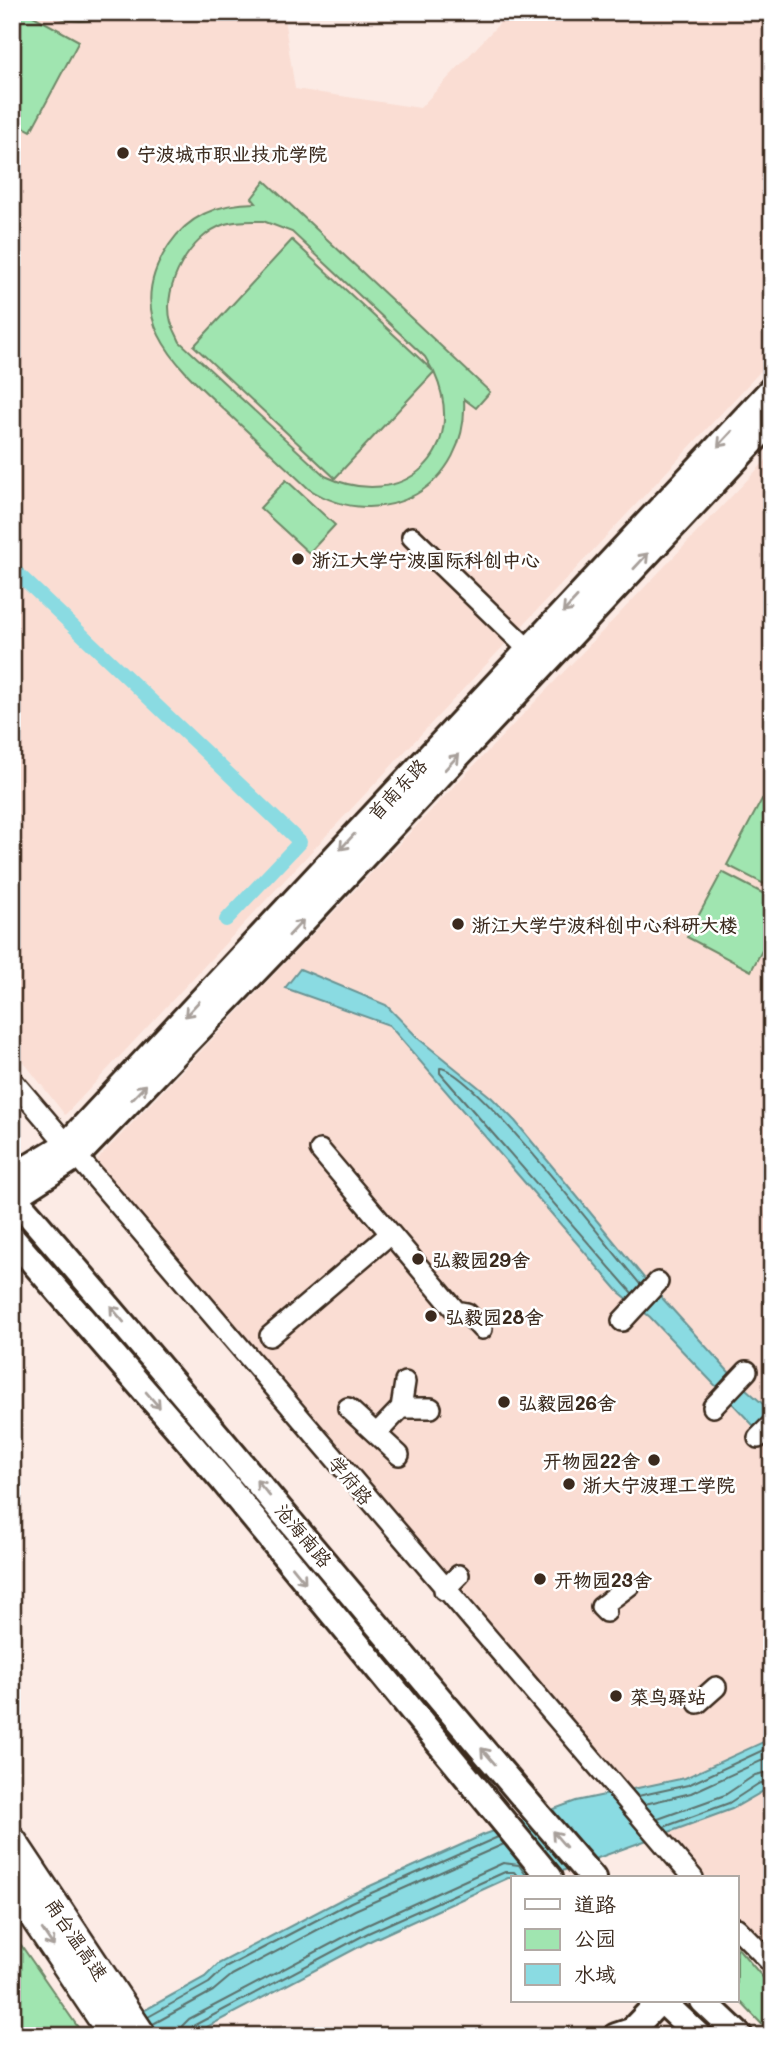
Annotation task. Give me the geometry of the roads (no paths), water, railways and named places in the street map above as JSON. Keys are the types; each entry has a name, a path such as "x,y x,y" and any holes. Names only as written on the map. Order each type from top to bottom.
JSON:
{"highway":[{"name":"甬台温高速","path":"12,1841 94,1987 114,2036"},
{"name":"甬台温高速","path":"12,1884 94,1987 142,2036"}],"main road":[{"name":"首南东路","path":"72,1150 528,649 772,389"},
{"name":"首南东路","path":"13,1192 72,1150 298,927 772,421"},
{"name":"沧海南路","path":"13,1192 589,1875"},
{"name":"沧海南路","path":"12,1238 223,1482 548,1876"},
{"path":"616,2036 631,2031 660,2002"},
{"path":"662,2002 699,2036"},
{"path":"704,2002 740,2036"}],"street":[{"path":"412,537 528,649"},
{"name":"学府路","path":"12,1080 690,1876"},
{"path":"320,1150 456,1311 467,1313 482,1329"},
{"path":"270,1336 390,1234"},
{"path":"626,1316 658,1282"},
{"path":"716,1403 747,1371"},
{"path":"377,1433 401,1408 405,1382"},
{"path":"348,1408 399,1455"},
{"path":"401,1408 431,1408"},
{"path":"758,1438 772,1424"},
{"path":"444,1590 459,1575"},
{"path":"606,1612 601,1608 630,1585"},
{"path":"698,1703 716,1687"},
{"path":"738,1929 772,1964"}],"water":[{"path":"300,969 386,1005 419,1039 492,1098 515,1121 644,1278 737,1381 772,1412 772,1445 650,1317 619,1292 389,1025 285,988"},
{"path":"772,1738 772,1786 732,1809 548,1876 511,1876 372,1940 190,2036 98,2036 205,1977 218,1964 348,1896 483,1835 576,1801 685,1778"}],"waterway":[{"path":"12,568 300,842 226,920"}],"place":[{"name":"宁波城市职业技术学院","path":"123,153"},
{"name":"浙江大学宁波国际科创中心","path":"298,559"},
{"name":"浙江大学宁波科创中心科研大楼","path":"458,924"},
{"name":"弘毅园29舍","path":"418,1259"},
{"name":"弘毅园28舍","path":"431,1316"},
{"name":"弘毅园26舍","path":"504,1402"},
{"name":"开物园22舍","path":"654,1460"},
{"name":"浙大宁波理工学院","path":"569,1484"},
{"name":"开物园23舍","path":"540,1579"},
{"name":"菜鸟驿站","path":"616,1696"}]}
